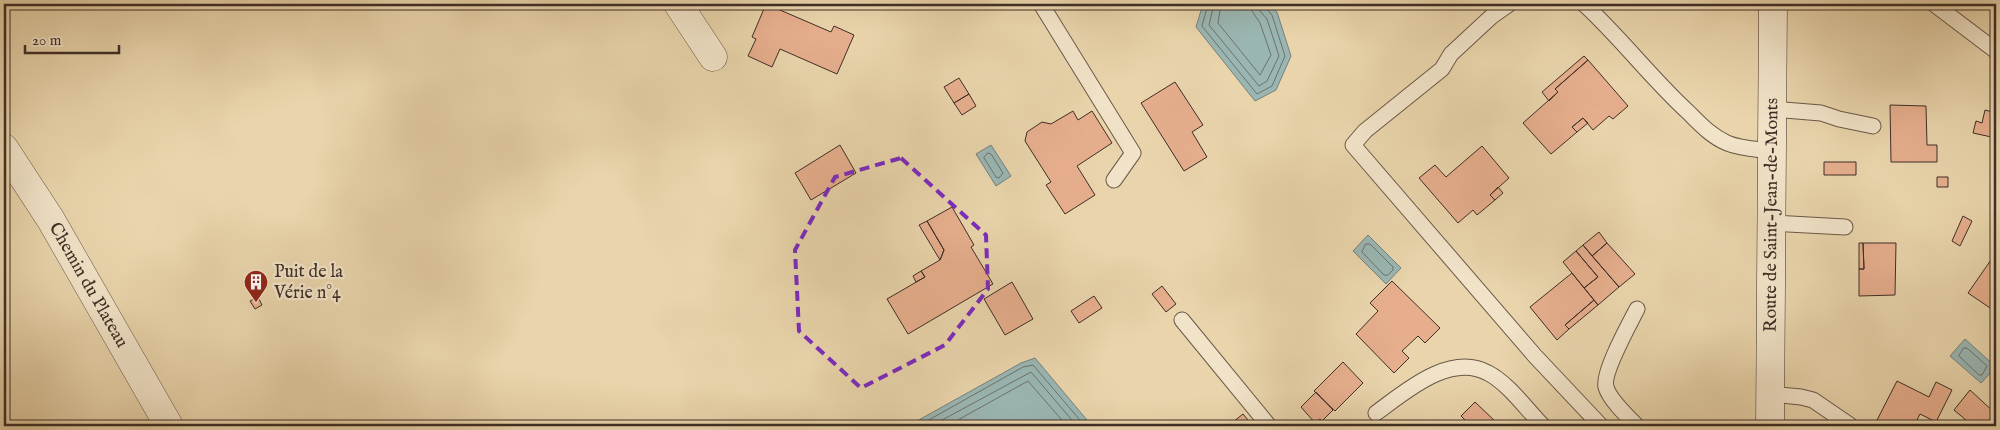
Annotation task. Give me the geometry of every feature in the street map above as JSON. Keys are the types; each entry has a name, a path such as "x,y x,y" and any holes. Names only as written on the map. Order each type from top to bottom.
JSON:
{"main road":[{"path":"678,4 713,58"},
{"name":"Route de Saint-Jean-de-Monts","path":"1770,426 1773,4"},
{"name":"Chemin du Plateau","path":"4,148 52,220 169,426"}],"lane":[{"path":"1041,4 1133,153 1114,180"},
{"path":"1509,4 1492,16 1451,54 1442,69 1365,131 1353,145 1535,356 1601,426"},
{"path":"1584,4 1710,134 1727,143 1741,147 1772,150"},
{"path":"1934,4 1996,51"},
{"path":"1773,110 1821,113 1838,119 1873,126"},
{"path":"1772,223 1845,227"},
{"path":"1637,309 1607,373 1605,386 1610,396 1637,426"},
{"path":"1182,320 1269,426"},
{"path":"1376,413 1423,379 1451,368 1468,367 1488,372 1502,383 1543,426"},
{"path":"1770,394 1813,400 1851,426"}],"highlighted area":[{"path":"901,158 986,235 988,289 945,345 861,388 799,331 795,250 835,177"}],"water":[{"path":"1203,4 1268,4 1277,12 1291,56 1276,90 1255,101 1196,27"},
{"path":"991,145 1011,176 996,186 976,154"},
{"path":"1368,235 1401,268 1386,284 1353,251"},
{"path":"1965,339 1996,367 1981,383 1950,356"},
{"path":"1035,358 1092,426 908,426 1021,363"}],"building":[{"path":"766,4 831,32 834,26 854,35 837,74 780,49 772,67 748,56 756,39 752,37"},
{"path":"1584,56 1588,60 1555,89 1558,92 1549,101 1542,92"},
{"path":"1588,60 1628,106 1613,119 1609,116 1593,130 1583,118 1572,127 1577,132 1551,154 1523,123 1558,92 1555,89"},
{"path":"959,78 969,94 954,103 944,87"},
{"path":"1175,82 1203,125 1192,132 1207,157 1184,171 1141,103"},
{"path":"969,94 976,106 962,115 954,103"},
{"path":"1890,105 1926,106 1927,145 1937,145 1937,162 1891,162"},
{"path":"1985,110 1996,113 1996,138 1973,133 1976,121 1982,123"},
{"path":"1073,111 1078,120 1092,111 1112,143 1077,166 1095,195 1065,214 1046,185 1051,182 1025,141 1027,132 1042,122 1051,124"},
{"path":"1583,118 1588,123 1577,132 1572,127"},
{"path":"840,145 856,173 811,200 795,173"},
{"path":"1482,146 1509,178 1490,195 1495,200 1477,215 1473,210 1458,223 1419,178 1435,165 1446,177"},
{"path":"1824,162 1856,162 1856,175 1824,175"},
{"path":"1937,177 1948,177 1948,187 1937,187"},
{"path":"1498,187 1503,193 1495,200 1490,195"},
{"path":"952,207 974,245 971,247 993,284 908,334 887,299 925,277 921,271 940,260 944,250 927,221"},
{"path":"1963,216 1972,221 1960,246 1952,241"},
{"path":"927,221 944,250 940,260 919,225"},
{"path":"1599,232 1607,243 1592,256 1583,245"},
{"path":"1607,243 1635,274 1619,287 1592,256"},
{"path":"1859,243 1863,243 1864,269 1859,269"},
{"path":"1863,243 1896,243 1895,295 1859,296 1859,269 1864,269"},
{"path":"1583,245 1619,287 1598,305 1584,288 1598,277 1576,251"},
{"path":"1576,251 1598,277 1584,288 1563,262"},
{"path":"1993,257 1996,259 1996,312 1968,293"},
{"path":"921,271 925,277 916,282 913,276"},
{"path":"1572,273 1594,300 1565,325 1569,329 1557,340 1530,307"},
{"path":"1392,281 1440,328 1425,343 1418,336 1402,351 1409,358 1394,373 1356,334 1378,311 1370,303"},
{"path":"1012,282 1033,319 1005,335 984,299"},
{"path":"1162,286 1176,304 1166,312 1152,294"},
{"path":"1094,296 1102,308 1079,323 1071,311"},
{"name":"Puit de la Vérie n°4","path":"258,297 262,305 255,309 250,301"},
{"path":"1594,300 1598,305 1569,329 1565,325"},
{"path":"1343,362 1363,383 1335,411 1314,391"},
{"path":"1897,381 1929,397 1936,382 1952,390 1936,422 1920,414 1914,426 1874,426"},
{"path":"1970,390 1996,414 1996,426 1973,426 1954,410"},
{"path":"1316,392 1333,410 1322,421 1320,419 1315,423 1301,407"},
{"path":"1475,402 1497,423 1494,426 1471,426 1461,416"},
{"path":"1243,414 1253,426 1228,426"}],"place":[{"name":"Puit de la Vérie n°4","path":"256,303"}]}
